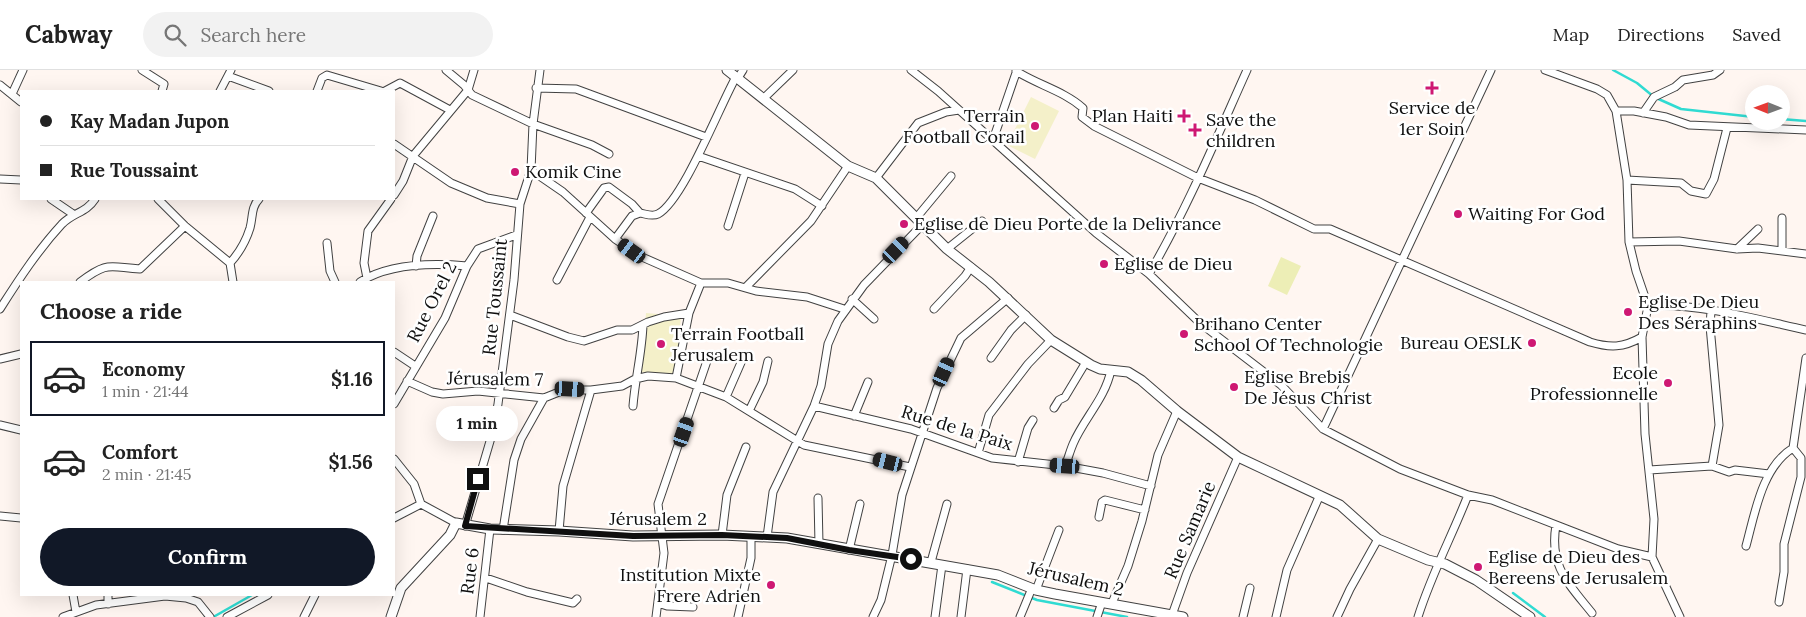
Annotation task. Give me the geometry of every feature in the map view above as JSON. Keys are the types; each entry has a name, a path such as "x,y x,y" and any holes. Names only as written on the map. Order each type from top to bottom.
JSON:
{"street":[{"path":"12,94 23,70"},
{"path":"142,70 160,80 164,84 162,90"},
{"path":"446,70 472,95 533,124 592,145 609,154"},
{"path":"395,191 403,181 413,156 468,90 474,70"},
{"name":"Rue Toussaint","path":"461,524 493,431 500,392 510,314 516,235 520,204 531,170 536,88 540,70"},
{"path":"727,70 739,75 763,99 848,166 876,178 947,249 1008,298 1051,340 1100,369 1128,372 1141,380 1177,411 1238,457 1345,509 1378,539 1438,562 1476,580 1530,617"},
{"path":"763,99 793,70"},
{"path":"912,70 1096,233 1149,274 1200,323 1281,385 1324,429 1400,469 1468,494 1492,500 1618,549 1652,557"},
{"path":"1149,274 1166,246 1247,70"},
{"path":"1324,429 1491,70"},
{"path":"1545,70 1602,92 1612,102 1616,112 1627,180 1629,242 1636,272 1648,306 1642,336 1645,434 1654,519 1652,557 1680,617"},
{"path":"1643,113 1654,97 1675,87 1683,80 1713,75 1720,70"},
{"path":"993,140 1017,71 1038,84 1074,100 1083,108 1082,117 1094,126 1198,178 1256,200 1314,229 1330,229 1590,342 1608,348 1628,345 1642,336"},
{"path":"220,90 229,73 266,90"},
{"path":"317,90 322,78 328,75 378,90"},
{"path":"615,239 632,216 640,213 653,216 660,213 676,195 739,75"},
{"path":"387,90 400,83 450,110"},
{"path":"0,85 20,101"},
{"path":"536,88 576,89 706,137"},
{"path":"876,178 918,122 946,112 959,110"},
{"path":"1616,112 1643,113 1666,117 1689,125 1806,130"},
{"path":"1627,180 1681,183 1691,191 1706,194 1714,179 1727,128"},
{"path":"395,145 451,183 487,198 520,204"},
{"path":"698,156 795,189 822,206"},
{"path":"746,288 811,221 848,166"},
{"path":"531,170 563,192 615,239 642,257 701,283 728,283 763,292 807,297 844,309"},
{"path":"728,226 744,173"},
{"path":"767,537 772,492 814,406 828,344 844,309 920,220 951,176"},
{"path":"0,179 20,180"},
{"path":"557,280 588,215 604,188 609,187 632,204 640,213"},
{"path":"52,200 73,214"},
{"path":"0,309 29,262 73,214 86,210 94,200"},
{"path":"159,200 185,226 230,263 233,281"},
{"path":"249,200 253,206"},
{"path":"230,263 239,254 250,230 253,206 258,200"},
{"path":"367,278 364,263 368,231 390,200"},
{"path":"416,266 417,256 434,216"},
{"path":"1782,218 1782,251"},
{"path":"947,249 982,221"},
{"path":"82,281 104,266 111,265 140,269 185,226"},
{"path":"1737,249 1758,229"},
{"name":"Rue Orel 2","path":"395,402 445,318 467,266 478,249 516,235"},
{"path":"1629,242 1679,241 1737,249 1806,254"},
{"path":"326,243 330,271 335,281"},
{"path":"362,281 390,270 416,266 444,264 467,266"},
{"path":"934,309 971,267"},
{"path":"676,378 688,313 701,283"},
{"path":"873,617 881,600 892,555 902,495 937,388 961,338 1008,298"},
{"path":"852,300 874,319"},
{"path":"1648,306 1659,305 1711,311 1806,330"},
{"path":"1711,311 1710,326 1719,425 1712,466"},
{"path":"510,314 568,337 584,341 617,330 632,330 648,322 688,313"},
{"path":"991,358 1011,330 1026,315"},
{"path":"633,406 635,379 641,359 643,325"},
{"path":"978,454 988,415 1028,364 1051,340"},
{"path":"395,353 415,366"},
{"path":"0,359 20,354"},
{"path":"656,617 664,553 658,504 708,358"},
{"path":"726,397 744,358"},
{"path":"1779,602 1784,572 1784,544 1801,477 1800,458 1793,448 1806,358"},
{"path":"749,411 763,382 768,361"},
{"path":"1054,408 1058,400 1065,397 1086,362"},
{"path":"1065,466 1074,442 1109,382 1111,370"},
{"name":"Jérusalem 7","path":"407,381 432,392 443,394 500,392 544,398 564,390 590,390 622,386 635,379 648,376 676,378 726,397 804,445 910,467"},
{"path":"854,416 868,382"},
{"path":"559,531 563,486 590,390"},
{"path":"503,530 514,460 521,439 544,398"},
{"name":"Rue de la Paix","path":"814,406 867,421 883,422 978,454 1018,462 1065,466 1103,473 1151,486"},
{"path":"1112,604 1128,566 1145,510 1158,455 1177,411"},
{"path":"1018,462 1028,428 1033,420"},
{"path":"0,425 20,430"},
{"path":"722,535 727,495 746,447"},
{"path":"1746,546 1751,524 1769,474 1783,454 1793,448"},
{"name":"Rue Samarie","path":"1166,615 1187,573 1238,457"},
{"path":"392,617 401,588 461,524 421,504 414,484 395,461"},
{"path":"1650,470 1712,466 1729,472 1735,470 1769,474"},
{"path":"1418,617 1438,562 1446,549 1468,494"},
{"path":"1276,617 1287,570 1319,497"},
{"path":"818,498 819,544"},
{"path":"1099,517 1105,500 1145,510"},
{"path":"395,517 421,504"},
{"path":"849,550 860,504"},
{"path":"931,562 947,504"},
{"path":"0,516 20,518"},
{"name":"Jérusalem 2","path":"461,524 490,529 590,534 662,537 722,535 787,538 998,575 1034,589 1100,610 1112,604 1183,617"},
{"path":"1556,525 1554,554 1564,578 1592,613"},
{"name":"Rue 6","path":"480,617 486,578 490,529"},
{"path":"1020,617 1059,530"},
{"path":"738,617 751,558 751,537"},
{"path":"1337,617 1350,589 1378,539"},
{"path":"935,617 942,565"},
{"path":"961,617 968,569"},
{"path":"486,578 527,592 573,603 577,599"},
{"path":"1243,617 1250,588"},
{"path":"73,596 76,612"},
{"path":"108,596 108,604"},
{"path":"63,617 108,604 158,596 186,598 198,602 210,617"},
{"path":"227,617 266,596"},
{"path":"304,617 314,596"},
{"path":"658,603 667,606 693,607"}],"green space":[{"path":"1281,257 1301,266 1287,295 1268,286"}],"shaded area":[{"name":"Terrain Football Corail","path":"1031,97 1059,111 1035,159 1007,145"},
{"name":"Terrain Football Jerusalem","path":"646,313 681,316 676,375 641,372"}],"waterway":[{"path":"1613,70 1637,83 1654,97 1681,109 1745,116"},
{"path":"1790,120 1806,121"},
{"path":"992,582 1037,600 1127,617"},
{"path":"1513,593 1545,617"},
{"path":"205,617 215,616 250,596"}],"place":[{"name":"Service de 1er Soin","path":"1432,88"},
{"name":"Plan Haiti","path":"1184,116"},
{"name":"Terrain Football Corail","path":"1035,126"},
{"name":"Save the children","path":"1195,130"},
{"name":"Komik Cine","path":"515,172"},
{"name":"Waiting For God","path":"1458,214"},
{"name":"Eglise de Dieu Porte de la Delivrance","path":"904,224"},
{"name":"Eglise de Dieu","path":"1104,264"},
{"name":"Eglise De Dieu Des Séraphins","path":"1628,312"},
{"name":"Brihano Center School Of Technologie","path":"1184,334"},
{"name":"Bureau OESLK","path":"1532,343"},
{"name":"Terrain Football Jerusalem","path":"661,344"},
{"name":"Ecole Professionnelle","path":"1668,383"},
{"name":"Eglise Brebis De Jésus Christ","path":"1234,387"},
{"name":"Eglise de Dieu des Bereens de Jerusalem","path":"1478,567"},
{"name":"Institution Mixte Frere Adrien","path":"771,585"}],"route":[{"path":"478,479 465,526 490,529 633,536 722,535 787,538 911,559"}]}
